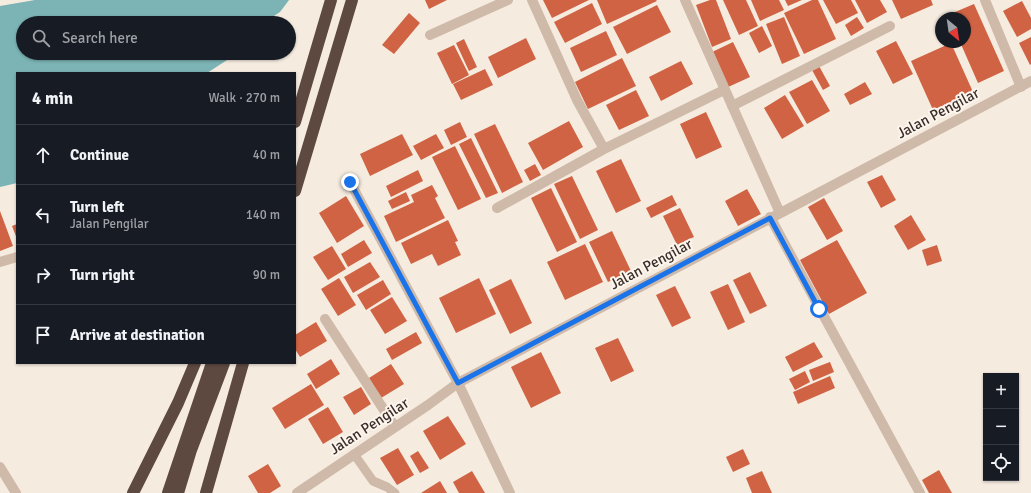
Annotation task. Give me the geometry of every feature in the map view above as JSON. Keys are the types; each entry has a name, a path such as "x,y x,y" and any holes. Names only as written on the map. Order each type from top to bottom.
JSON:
{"highway":[{"path":"296,119 331,0"},
{"path":"296,188 352,0"},
{"path":"296,169 325,92"},
{"path":"133,493 178,403 195,364"},
{"path":"168,493 212,364"},
{"path":"178,493 191,450 224,364"},
{"path":"206,493 243,364"}],"street":[{"path":"430,35 508,0"},
{"path":"532,0 577,100 604,149"},
{"path":"685,0 780,213"},
{"path":"984,0 1021,87"},
{"path":"732,106 890,26"},
{"name":"Jalan Pengilar","path":"297,493 458,383 1031,81"},
{"path":"497,208 604,149 724,90"},
{"path":"350,182 458,383 510,493"},
{"path":"770,218 920,493"},
{"path":"0,262 16,257"},
{"path":"325,319 395,427"},
{"path":"0,467 16,493"}],"lane":[{"path":"354,454 373,481 387,487 394,493"}],"water":[{"path":"35,0 289,0 280,12 274,16 16,16 16,60 227,60 209,72 16,72 16,183 0,187 0,6"}],"building":[{"path":"425,0 447,0 429,9"},
{"path":"543,0 589,0 552,18"},
{"path":"597,0 656,0 657,1 607,24"},
{"path":"710,0 716,0 731,39 712,47 696,5"},
{"path":"723,0 746,0 758,26 739,35"},
{"path":"751,0 779,0 784,10 760,21"},
{"path":"785,0 802,0 788,6"},
{"path":"812,0 818,0 836,39 804,54 784,13"},
{"path":"823,0 851,0 858,13 836,24"},
{"path":"855,0 880,0 887,12 867,23"},
{"path":"892,0 931,0 933,5 901,19"},
{"path":"1022,1 1031,18 1031,29 1017,37 1003,11"},
{"path":"592,3 602,24 565,43 554,22"},
{"path":"974,4 1004,71 978,83 963,48 971,48 971,12 955,12"},
{"path":"657,5 671,32 627,54 613,27"},
{"path":"409,13 420,23 394,54 382,45"},
{"path":"784,17 800,56 782,64 766,24"},
{"path":"857,17 864,28 851,36 845,25"},
{"path":"762,26 772,46 759,53 749,33"},
{"path":"606,31 617,55 581,72 570,48"},
{"path":"1031,37 1031,64 1030,65 1019,43"},
{"path":"526,38 536,59 498,78 488,57"},
{"path":"464,39 477,67 469,71 456,43"},
{"path":"896,41 913,74 893,84 876,51"},
{"path":"733,42 750,77 726,88 710,53"},
{"path":"454,45 469,75 452,84 437,53"},
{"path":"940,48 953,48 973,92 933,110 911,61"},
{"path":"622,58 636,86 588,109 575,82"},
{"path":"681,61 693,84 661,101 649,77"},
{"path":"819,66 830,86 823,90 812,70"},
{"path":"485,69 493,85 461,100 453,84"},
{"path":"812,80 830,111 807,124 789,92"},
{"path":"865,82 872,94 850,105 844,94"},
{"path":"636,90 649,116 619,130 606,105"},
{"path":"785,95 804,126 782,139 764,108"},
{"path":"706,112 722,147 696,159 680,124"},
{"path":"569,121 583,147 543,170 528,143"},
{"path":"460,122 467,137 451,145 444,130"},
{"path":"495,124 523,182 502,193 474,134"},
{"path":"402,134 413,155 370,176 360,154"},
{"path":"436,134 444,148 421,160 413,146"},
{"path":"471,138 498,193 486,198 459,144"},
{"path":"455,146 481,199 458,210 432,157"},
{"path":"621,159 641,201 616,213 596,171"},
{"path":"535,164 541,175 530,181 524,170"},
{"path":"418,170 423,181 391,197 386,186"},
{"path":"882,175 896,200 881,208 867,182"},
{"path":"572,176 598,230 580,239 554,184"},
{"path":"432,185 438,196 435,198 445,218 396,242 384,216 414,202 411,195"},
{"path":"551,188 577,242 557,252 531,198"},
{"path":"747,189 761,214 738,226 725,201"},
{"path":"406,192 410,201 392,209 388,201"},
{"path":"672,195 677,205 651,218 646,208"},
{"path":"346,196 364,226 337,243 319,213"},
{"path":"824,198 843,231 827,240 808,207"},
{"path":"680,208 694,237 677,245 663,216"},
{"path":"0,211 13,246 0,251"},
{"path":"911,215 926,240 908,250 894,226"},
{"path":"448,220 458,241 455,242 461,255 438,266 432,254 411,264 401,243"},
{"path":"16,224 16,236 12,226"},
{"path":"612,231 631,271 608,282 589,242"},
{"path":"364,240 372,253 348,267 341,254"},
{"path":"837,240 867,293 829,314 800,260"},
{"path":"585,244 603,282 565,300 547,262"},
{"path":"937,245 942,261 927,266 922,250"},
{"path":"332,246 346,269 328,280 313,257"},
{"path":"370,262 380,277 353,293 344,277"},
{"path":"750,272 767,306 750,314 733,280"},
{"path":"339,278 356,305 338,316 321,289"},
{"path":"479,278 496,314 456,333 439,298"},
{"path":"511,279 532,323 510,334 489,290"},
{"path":"383,280 391,294 366,310 357,295"},
{"path":"728,284 745,322 728,330 710,292"},
{"path":"675,286 691,318 672,327 656,295"},
{"path":"392,297 407,321 385,334 370,310"},
{"path":"316,322 327,341 300,357 296,351 296,334"},
{"path":"416,332 422,343 392,360 386,349"},
{"path":"618,338 634,371 611,382 595,348"},
{"path":"814,342 823,357 793,372 785,357"},
{"path":"541,352 561,393 531,408 511,367"},
{"path":"331,359 340,374 316,389 307,374"},
{"path":"830,362 834,372 813,381 809,370"},
{"path":"391,364 404,384 381,398 369,378"},
{"path":"805,371 810,382 795,390 789,379"},
{"path":"830,376 835,388 798,404 793,392"},
{"path":"311,384 324,405 285,429 272,408"},
{"path":"361,387 371,404 354,415 343,397"},
{"path":"328,407 343,432 323,444 308,419"},
{"path":"448,416 466,444 440,460 423,431"},
{"path":"398,448 414,475 397,485 380,458"},
{"path":"743,449 750,464 733,472 726,457"},
{"path":"418,451 429,468 420,473 410,456"},
{"path":"268,464 281,486 270,493 258,493 248,476"},
{"path":"939,470 952,493 929,493 922,480"},
{"path":"472,471 485,493 459,493 453,482"},
{"path":"762,471 772,493 752,493 746,478"},
{"path":"440,481 447,493 421,493"}],"route":[{"path":"350,182 458,383 770,218 819,309"}]}
